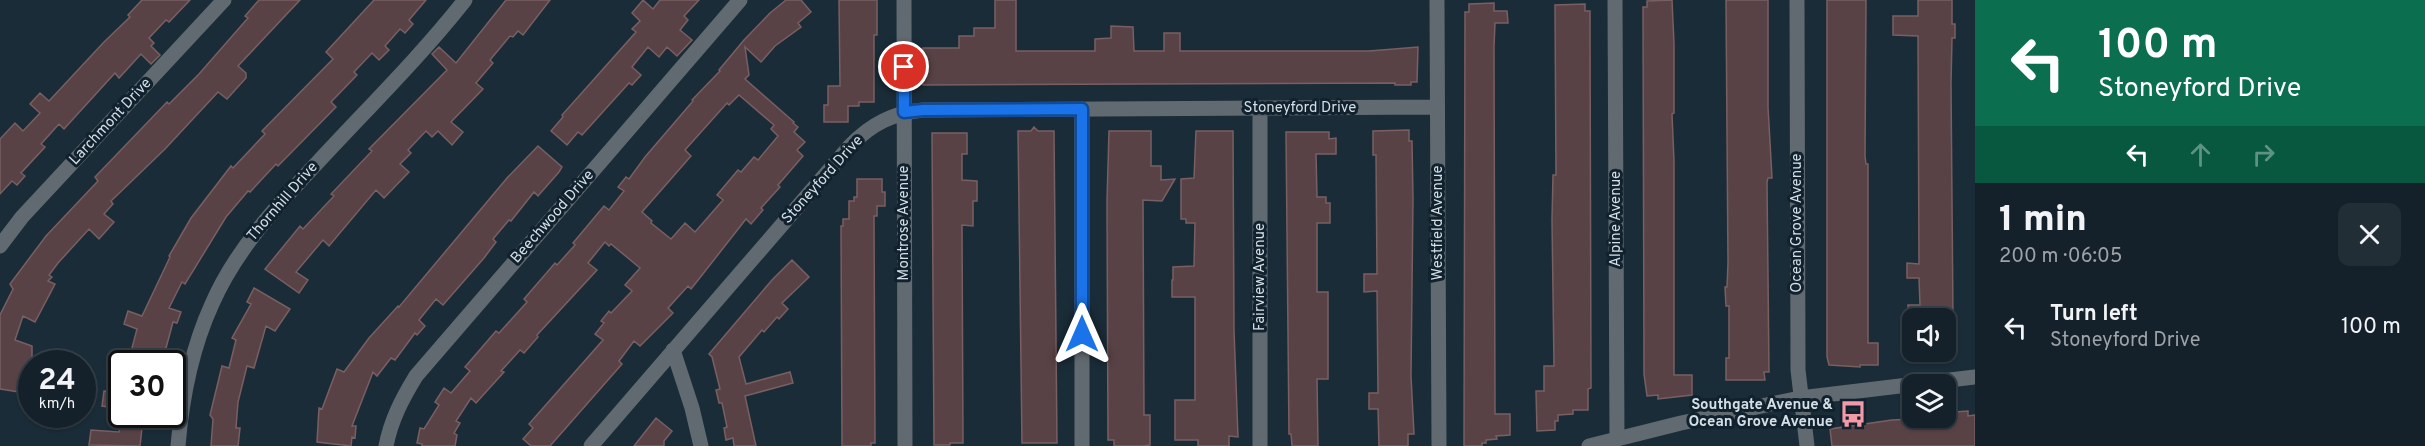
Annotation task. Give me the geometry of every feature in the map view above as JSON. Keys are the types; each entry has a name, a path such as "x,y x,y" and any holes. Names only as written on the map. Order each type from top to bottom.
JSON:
{"street":[{"name":"Larchmont Drive","path":"0,246 22,218 224,0"},
{"name":"Thornhill Drive","path":"178,446 185,385 196,343 212,304 233,264 265,221 428,45 465,0"},
{"name":"Beechwood Drive","path":"386,446 390,426 401,400 416,376 740,0"},
{"name":"Montrose Avenue","path":"904,0 905,446"},
{"name":"Westfield Avenue","path":"1437,0 1439,446"},
{"name":"Alpine Avenue","path":"1615,0 1617,439"},
{"name":"Ocean Grove Avenue","path":"1797,0 1798,370 1807,446"},
{"name":"Stoneyford Drive","path":"591,446 861,135 888,118 904,112 923,110 1437,107"},
{"name":"Fairview Avenue","path":"1260,108 1260,446"},
{"path":"1082,109 1082,446"},
{"path":"673,350 692,408 700,446"},
{"path":"1589,446 1800,398 1975,377"}],"building":[{"path":"142,0 190,0 169,22 166,20 149,38 154,43 151,46 160,55 151,64 141,54 119,78 115,73 64,129 59,124 41,144 45,147 21,173 25,176 17,185 12,181 0,194 0,139 15,123 23,131 40,113 30,104 40,93 49,101 130,17 128,15"},
{"path":"259,0 300,0 238,66 246,73 246,78 227,99 218,92 165,149 111,201 113,204 104,214 114,222 99,239 89,229 58,263 49,275 52,277 48,281 55,284 35,322 23,316 15,340 32,346 32,350 18,350 18,392 0,389 0,315 13,289 10,284 46,236 98,181 95,177 167,102 169,104 199,74 248,18 245,16"},
{"path":"374,0 426,0 409,20 413,24 405,33 400,29 385,46 389,50 379,60 372,53 354,72 357,75 331,102 336,107 278,166 276,164 250,192 248,191 226,217 185,284 182,282 169,308 181,312 177,323 173,322 165,350 131,350 137,329 124,324 128,311 142,316 169,256 191,218 231,166 233,168 265,134 262,131 333,59 326,52"},
{"path":"506,0 550,0 523,35 518,31 513,37 510,36 490,60 493,63 476,83 483,89 451,122 463,132 452,145 438,131 432,137 426,131 408,150 411,153 400,164 409,172 384,198 376,190 329,246 323,240 296,272 308,280 299,293 265,269 300,226 303,229 334,196 331,194 372,151 369,149 447,70 432,54 439,47 456,63"},
{"path":"643,0 653,9 660,0 699,0 684,16 688,20 680,30 692,40 677,56 667,47 659,57 648,47 632,67 641,75 632,85 629,83 582,135 578,132 567,145 551,131 563,117 562,115 636,32 632,29 640,21 632,13"},
{"path":"786,0 801,0 811,12 798,23 801,27 775,46 761,62 745,47 749,75 745,79 794,122 798,127 794,132 805,142 797,150 803,156 778,185 780,187 761,208 763,210 751,224 746,219 691,289 688,286 668,308 673,313 640,346 634,341 619,361 622,364 550,446 531,446 523,439 533,428 529,424 603,340 595,334 604,323 601,321 632,291 625,285 640,268 611,244 609,246 605,242 588,263 597,270 537,335 538,337 524,353 520,350 476,403 471,398 456,421 460,423 454,433 457,435 455,446 422,446 417,443 420,428 424,429 439,405 435,402 444,388 451,393 470,371 465,367 496,331 499,333 527,302 524,299 555,263 557,265 575,245 573,243 604,206 609,210 624,191 618,187 626,177 629,179 692,100 770,13","holes":["739,95 774,125 771,129 778,136 758,160 754,157 741,172 738,170 717,195 723,200 695,232 685,223 671,239 651,223 652,221 642,212 691,156 685,150 727,103 729,105"]},
{"path":"839,0 877,0 877,35 874,35 874,102 859,102 859,106 848,106 848,122 824,122 824,105 828,105 828,86 840,86"},
{"path":"995,0 1016,0 1016,51 1095,51 1095,39 1111,38 1111,26 1133,27 1134,51 1164,51 1164,33 1180,33 1180,51 1369,51 1418,47 1417,82 1411,82 1411,85 1395,85 1395,83 923,85 923,48 959,48 959,36 974,36 974,28 995,28"},
{"path":"1672,0 1674,375 1692,375 1692,395 1658,399 1658,395 1647,396 1644,374 1643,7 1647,7 1647,1"},
{"path":"1726,0 1768,0 1768,107 1772,178 1768,178 1767,182 1769,372 1764,372 1765,380 1726,380 1726,358 1729,358 1729,306 1726,306 1725,287 1727,287 1728,263"},
{"path":"1827,0 1866,0 1865,156 1866,164 1868,164 1868,343 1878,343 1878,365 1860,365 1860,367 1829,365 1827,357"},
{"path":"1918,0 1952,0 1952,24 1955,24 1955,38 1952,38 1951,84 1953,308 1908,308 1908,305 1920,305 1919,278 1907,278 1907,263 1919,264 1918,36 1893,35 1893,16 1918,16"},
{"path":"1494,3 1494,11 1507,11 1508,23 1495,23 1494,47 1495,414 1510,414 1510,435 1496,436 1497,439 1486,440 1482,446 1464,446 1465,12 1469,12 1469,4"},
{"path":"1585,4 1585,11 1590,11 1591,388 1588,389 1588,410 1573,410 1573,414 1558,415 1555,430 1537,431 1536,391 1544,391 1544,366 1554,366 1552,220 1553,175 1556,175 1555,5"},
{"path":"1034,127 1038,131 1054,131 1057,443 1022,443 1018,131 1031,131"},
{"path":"1409,130 1409,141 1412,141 1413,199 1411,376 1414,434 1408,434 1408,446 1379,446 1378,409 1369,409 1369,393 1378,393 1377,291 1364,292 1364,274 1377,274 1376,155 1373,155 1373,131"},
{"path":"1109,131 1151,131 1151,166 1161,166 1161,180 1175,179 1162,201 1143,200 1144,415 1150,415 1150,445 1143,446 1114,446 1114,440 1108,440"},
{"path":"1196,131 1233,131 1234,330 1238,437 1229,436 1229,446 1198,446 1198,440 1175,440 1175,400 1195,400 1195,297 1172,297 1172,280 1173,267 1194,266 1195,223 1186,223 1186,219 1181,219 1181,179 1194,178"},
{"path":"1286,132 1329,132 1329,139 1336,138 1336,154 1316,154 1317,197 1326,197 1326,203 1330,203 1330,223 1317,223 1317,292 1328,292 1328,379 1317,379 1318,446 1292,446 1291,434 1289,434"},
{"path":"932,133 967,133 967,154 962,154 962,180 977,181 977,201 973,201 973,226 962,225 963,443 950,443 950,445 934,445"},
{"path":"538,146 562,167 559,172 538,196 534,192 511,221 509,220 493,239 496,242 484,258 443,305 436,299 419,320 425,326 417,335 415,333 395,360 391,358 377,376 373,372 352,426 356,426 355,438 352,437 351,446 317,442 319,408 322,409 337,369 344,372 369,338 399,307 507,178"},
{"path":"857,179 882,179 882,192 885,192 885,206 877,206 877,216 874,216 875,443 871,443 871,446 842,446 841,226 843,226 843,219 849,219 849,201 854,201 854,197 857,197"},
{"path":"792,260 809,277 782,303 788,309 779,319 777,317 764,332 762,330 739,357 746,384 790,372 793,383 745,396 756,446 734,446 733,438 726,440 724,428 727,427 722,403 719,403 716,390 720,389 712,357 709,354"},
{"path":"254,288 290,309 275,331 266,326 254,368 247,366 238,402 236,428 240,428 238,446 211,446 213,419 210,415 222,366 229,368 236,340 232,338 251,304 247,302"},
{"path":"104,391 108,391 108,407 102,406"},
{"path":"1968,411 1968,416 1975,415 1975,446 1832,446 1830,429 1902,420 1902,428 1956,428 1956,412"},
{"path":"656,418 672,431 664,441 664,446 634,446"},
{"path":"119,428 142,428 140,446 89,445 91,430 119,432"}],"place":[{"name":"Southgate Avenue & Ocean Grove Avenue","path":"1853,414"}],"route":[{"path":"904,67 904,112 1082,109 1082,334"}]}
